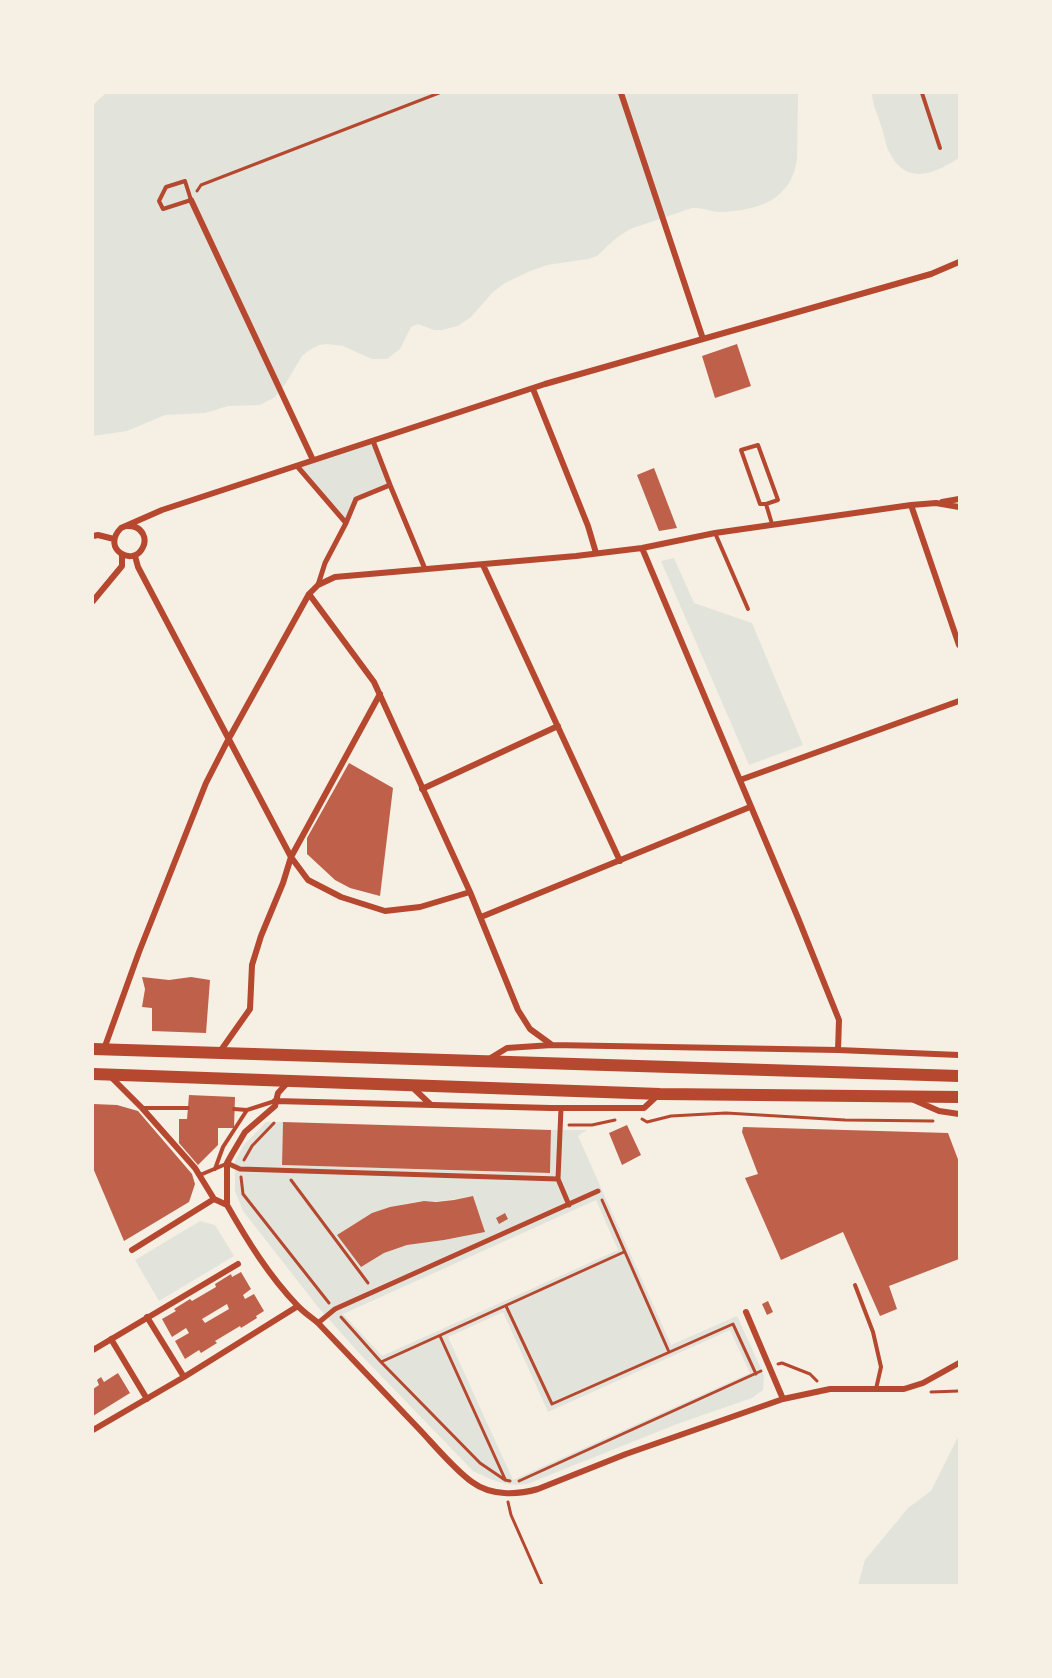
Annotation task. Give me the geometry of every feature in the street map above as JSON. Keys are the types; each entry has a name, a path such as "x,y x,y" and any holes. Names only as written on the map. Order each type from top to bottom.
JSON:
{"main road":[{"path":"98,1049 959,1076"},
{"path":"93,1074 660,1094 959,1097"}],"street":[{"path":"621,93 703,339"},
{"path":"191,200 313,460"},
{"path":"127,526 137,527 145,540 142,550 135,556 122,555 116,548 114,539 116,533 121,528 162,510 534,389 931,274 959,262"},
{"path":"534,389 596,552"},
{"path":"373,441 425,569"},
{"path":"297,466 346,523"},
{"path":"318,585 325,563 356,500 390,485"},
{"path":"98,1049 206,783 309,594 318,585 335,577 483,565 642,548 715,532 959,499"},
{"path":"936,503 959,507"},
{"path":"911,505 959,645"},
{"path":"93,536 114,539"},
{"path":"642,548 839,1020 838,1050"},
{"path":"93,601 122,566 122,555"},
{"path":"135,556 138,567 228,740 291,857 308,880 341,897 385,911 420,906 470,892"},
{"path":"483,565 620,861"},
{"path":"309,594 374,682 481,917 518,1010 530,1029 552,1045"},
{"path":"219,1053 250,1009 252,965 291,857 380,694"},
{"path":"740,780 959,701"},
{"path":"422,789 558,726"},
{"path":"481,917 750,807"},
{"path":"485,1061 507,1048 552,1045 838,1050 959,1055"},
{"path":"109,1075 142,1108 195,1168 214,1199 227,1205"},
{"path":"290,1080 278,1093 275,1106 245,1132 227,1163 227,1205 268,1270 298,1306 318,1323 473,1483 507,1494 523,1493 783,1399 830,1389 904,1389 923,1383 959,1363"},
{"path":"409,1084 431,1104"},
{"path":"275,1101 644,1108 660,1094"},
{"path":"908,1097 939,1111 959,1114"},
{"path":"561,1108 558,1179 569,1204"},
{"path":"227,1163 240,1168 558,1179"},
{"path":"318,1323 335,1309 598,1191"},
{"path":"132,1250 214,1199"},
{"path":"93,1350 238,1264"},
{"path":"93,1430 298,1306"},
{"path":"746,1312 783,1399"},
{"path":"147,1317 184,1377"},
{"path":"111,1339 147,1399"}],"lane":[{"path":"922,93 940,148"},
{"path":"185,181 191,200 163,209 159,201 166,187 185,181"},
{"path":"758,445 778,500 766,504 760,504 741,450 758,445"},
{"path":"766,504 772,524"},
{"path":"715,532 748,609"},
{"path":"234,1109 247,1110 275,1101"},
{"path":"142,1108 188,1108"},
{"path":"215,1169 223,1147 247,1110"},
{"path":"200,1176 227,1163"},
{"path":"855,1285 873,1332 881,1367 876,1390"}],"path":[{"path":"191,200 201,185 439,93"},
{"path":"639,1117 648,1122 671,1116 726,1113 936,1121"},
{"path":"561,1125 592,1125 620,1119"},
{"path":"284,1170 375,1291"},
{"path":"598,1191 669,1352"},
{"path":"381,1362 624,1252"},
{"path":"335,1309 381,1362 480,1463 506,1480 514,1482 756,1374 733,1324 552,1404 507,1306"},
{"path":"440,1336 506,1480"},
{"path":"507,1494 511,1515 542,1585"}],"shaded area":[{"path":"106,93 798,93 797,159 794,173 780,194 759,206 716,212 692,208 630,229 597,256 547,265 505,283 493,292 471,317 458,326 442,330 434,330 418,324 411,327 400,349 387,359 372,359 343,346 319,345 302,356 275,397 260,405 228,406 205,413 165,415 127,431 93,436 93,105"},
{"path":"872,93 959,93 959,158 928,173 918,174 901,168 887,147"},
{"path":"373,441 390,485 356,499 346,523 297,466"},
{"path":"674,558 694,603 752,623 803,745 749,765 661,561"},
{"path":"266,1122 283,1122 282,1165 550,1173 551,1130 587,1130 578,1136 671,1345 737,1316 764,1375 763,1390 752,1398 677,1424 527,1484 505,1484 473,1471 318,1307 243,1211 235,1191 235,1161 243,1146","holes":["472,1196 484,1232 407,1245 384,1253 361,1266 337,1235 367,1217 396,1206 420,1201 452,1200","596,1200 618,1250 382,1356 343,1314","503,1312 548,1412 730,1330 750,1373 513,1480 448,1337"]},
{"path":"200,1221 215,1225 234,1256 159,1301 135,1260"},
{"path":"959,1435 959,1585 858,1585 865,1560 908,1508 931,1491"}],"building":[{"path":"737,344 751,386 715,398 702,356"},
{"path":"654,468 677,528 659,531 637,475"},
{"path":"349,763 393,788 380,896 350,888 335,880 307,854 307,838"},
{"path":"142,977 169,980 191,977 210,980 206,1033 152,1031 152,1008 142,1007 145,989"},
{"path":"189,1095 235,1097 234,1128 218,1128 218,1145 198,1165 179,1143 179,1119 187,1119"},
{"path":"93,1104 117,1105 138,1111 192,1174 195,1184 189,1202 124,1241 93,1168"},
{"path":"283,1122 551,1130 550,1173 282,1165"},
{"path":"627,1125 641,1155 622,1165 609,1133"},
{"path":"743,1127 948,1133 959,1162 959,1259 889,1286 897,1309 880,1316 843,1232 781,1260 745,1178 758,1174 742,1132"},
{"path":"473,1196 485,1232 407,1245 384,1253 361,1267 337,1235 372,1213 390,1207"},
{"path":"505,1213 508,1219 499,1224 496,1218"},
{"path":"241,1272 251,1289 243,1295 245,1299 254,1294 264,1311 241,1328 240,1326 215,1341 217,1343 201,1353 199,1350 185,1359 175,1341 189,1333 186,1328 172,1337 162,1319 190,1299 192,1301 216,1287 215,1284 231,1274 232,1277","holes":["227,1304 229,1309 205,1323 202,1319"]},
{"path":"768,1301 773,1312 767,1315 762,1304"},
{"path":"118,1373 130,1393 93,1416 93,1389 99,1385 97,1380 101,1377 104,1382"}]}
